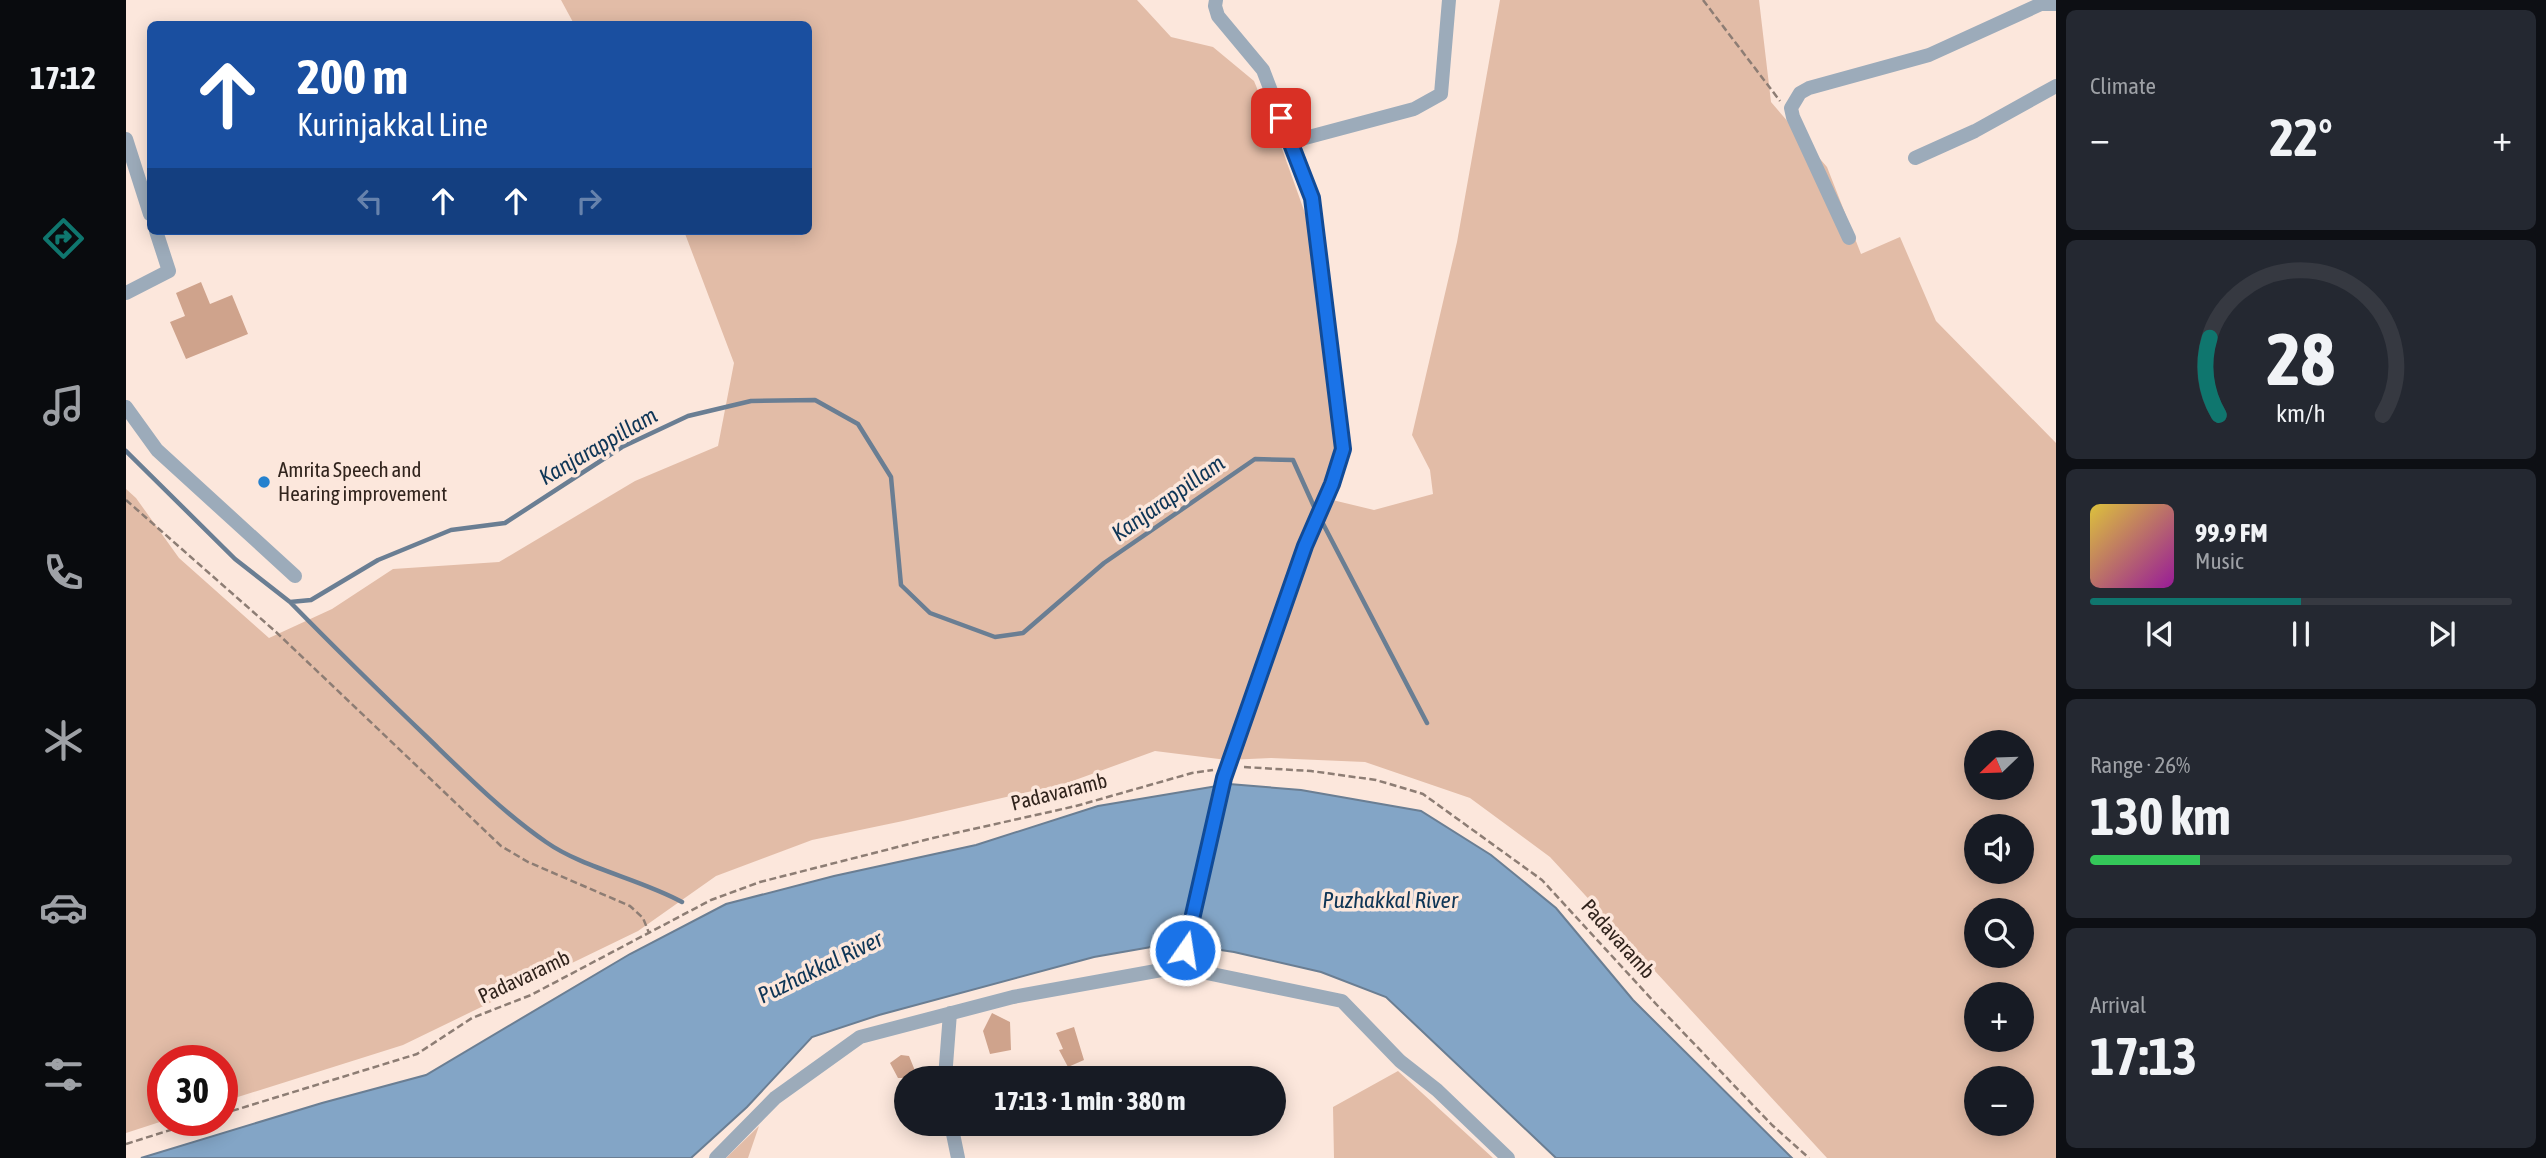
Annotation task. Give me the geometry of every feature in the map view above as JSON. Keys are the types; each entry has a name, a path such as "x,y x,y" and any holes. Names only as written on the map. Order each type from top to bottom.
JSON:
{"street":[{"path":"1178,967 1185,950 1227,773 1311,531 1332,484 1343,449 1312,198 1263,70 1218,16 1216,0"},
{"path":"1290,142 1414,108 1441,94 1449,0"},
{"path":"1849,239 1793,117 1791,108 1794,100 1809,88 1929,55 2041,4 2056,4"},
{"path":"1915,158 1975,131 2056,86"},
{"path":"126,139 147,205"},
{"path":"126,293 169,271 157,235"},
{"path":"126,408 157,450 295,576"},
{"path":"716,1158 775,1098 860,1037 1013,997 1178,967 1342,1001 1400,1061 1437,1090 1508,1158"},
{"path":"946,1066 950,1013"},
{"path":"953,1136 958,1158"}],"path":[{"path":"1703,0 1793,117"},
{"path":"126,500 276,632 502,846 528,862 630,906 643,918 649,933"},
{"name":"Padavaramb","path":"238,1109 418,1054 472,1018 531,995 711,900 760,882 933,838 1076,806 1192,773 1227,773 1256,767 1376,780 1423,794 1542,880 1772,1125 1809,1158"},
{"path":"126,1144 151,1136"}],"shaded area":[{"path":"561,0 1137,0 1171,37 1213,47 1254,81 1306,216 1338,452 1320,497 1374,510 1433,494 1430,470 1412,435 1457,242 1500,0 1759,0 1771,102 1827,167 1861,254 1900,237 1936,321 2056,443 2056,1158 1827,1158 1550,857 1470,798 1365,762 1271,758 1227,760 1155,751 1067,783 812,840 716,876 638,931 403,1045 238,1097 238,1045 147,1045 147,1126 126,1133 126,489 136,498 179,558 269,638 332,609 393,569 499,562 635,481 718,446 734,363 686,235 812,235 812,21 572,21"},
{"path":"1398,1071 1493,1158 1334,1158 1333,1107"},
{"path":"759,1126 748,1158 726,1158"}],"water":[{"name":"Puzhakkal River","path":"1229,784 1301,790 1421,811 1491,855 1556,908 1633,1000 1792,1158 1556,1158 1386,997 1321,972 1234,952 1174,943 1094,957 879,1015 812,1037 747,1107 691,1158 141,1158 213,1136 238,1136 238,1129 426,1075 630,954 726,904 834,876 976,845 1098,806"}],"building":[{"path":"201,282 210,304 232,295 248,334 186,359 170,322 185,316 176,293"},
{"path":"992,1013 1010,1022 1011,1050 990,1054 983,1031"},
{"path":"1074,1027 1084,1060 1067,1066 1059,1050 1063,1049 1056,1033"},
{"path":"901,1055 909,1056 913,1066 894,1066 894,1070 890,1063"}],"waterway":[{"name":"Kanjarappillam","path":"126,451 235,559 290,602 311,600 378,560 451,530 505,523 622,447 688,416 751,401 815,400 858,424 891,477 901,585 930,613 995,637 1023,633 1104,563 1255,459 1293,460 1316,511"},
{"name":"Kanjarappillam","path":"1320,518 1427,723"},
{"path":"290,602 472,780 530,831 577,859 682,902"}],"place":[{"name":"Amrita Speech and Hearing improvement","path":"264,482"}],"route":[{"path":"1185,950 1224,778 1305,546 1332,484 1343,449 1312,198 1281,118"}]}
